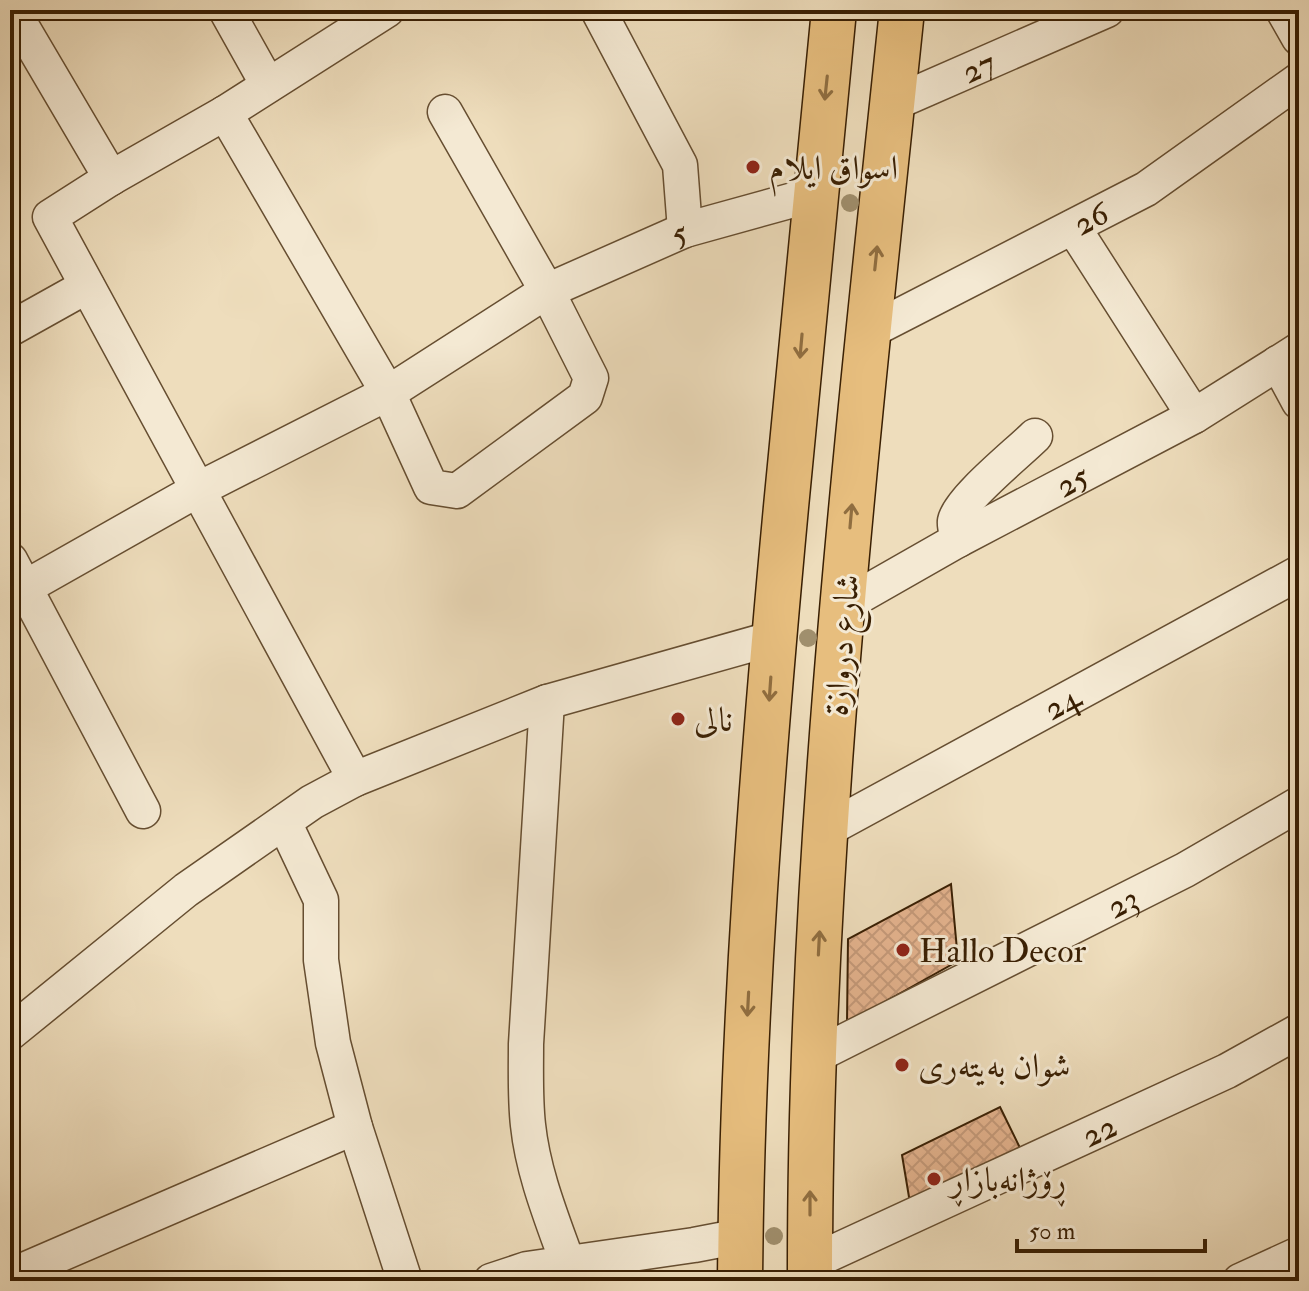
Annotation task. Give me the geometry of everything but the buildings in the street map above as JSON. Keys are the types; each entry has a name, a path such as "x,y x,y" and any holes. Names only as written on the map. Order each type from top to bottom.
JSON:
{"main road":[{"name":"شارع دروازة","path":"740,1281 748,994 774,638 834,10"},
{"name":"شارع دروازة","path":"810,1272 810,1134 826,830 868,332 902,10"}],"street":[{"path":"12,10 111,178"},
{"path":"226,10 268,85"},
{"path":"355,779 50,217 225,113 387,10"},
{"path":"598,10 680,165 685,230"},
{"name":"27","path":"892,104 1107,10"},
{"path":"1283,10 1299,38"},
{"name":"26","path":"868,332 1146,189 1299,80"},
{"path":"225,113 388,393 431,487 457,491 585,397 591,378 547,291 445,112"},
{"name":"5","path":"15,581 388,393 547,291 685,230 815,194"},
{"path":"1073,227 1194,416"},
{"path":"10,329 87,286"},
{"path":"1288,357 1299,402"},
{"name":"25","path":"844,605 958,540 1194,416 1288,357"},
{"path":"958,540 955,522 960,511 973,494 1035,436"},
{"name":"24","path":"826,830 1299,573"},
{"path":"15,581 143,811"},
{"path":"10,1033 186,890 312,802 355,779 547,702 774,638"},
{"path":"547,702 526,1086 528,1127 535,1164 568,1264"},
{"name":"23","path":"813,1057 1185,870 1299,804"},
{"path":"284,822 321,900 321,960 333,1043 355,1127 405,1281"},
{"name":"22","path":"810,1272 1227,1071 1299,1031"},
{"path":"10,1276 355,1127"},
{"path":"491,1281 527,1269 741,1236"},
{"path":"1240,1281 1299,1254"}],"place":[{"name":"اسواق ایلام","path":"753,167"},
{"name":"نالی","path":"678,719"},
{"name":"Hallo Decor","path":"903,950"},
{"name":"شوان بەیتەری","path":"902,1065"},
{"name":"ڕۆژانەبازاڕ","path":"934,1179"}]}
